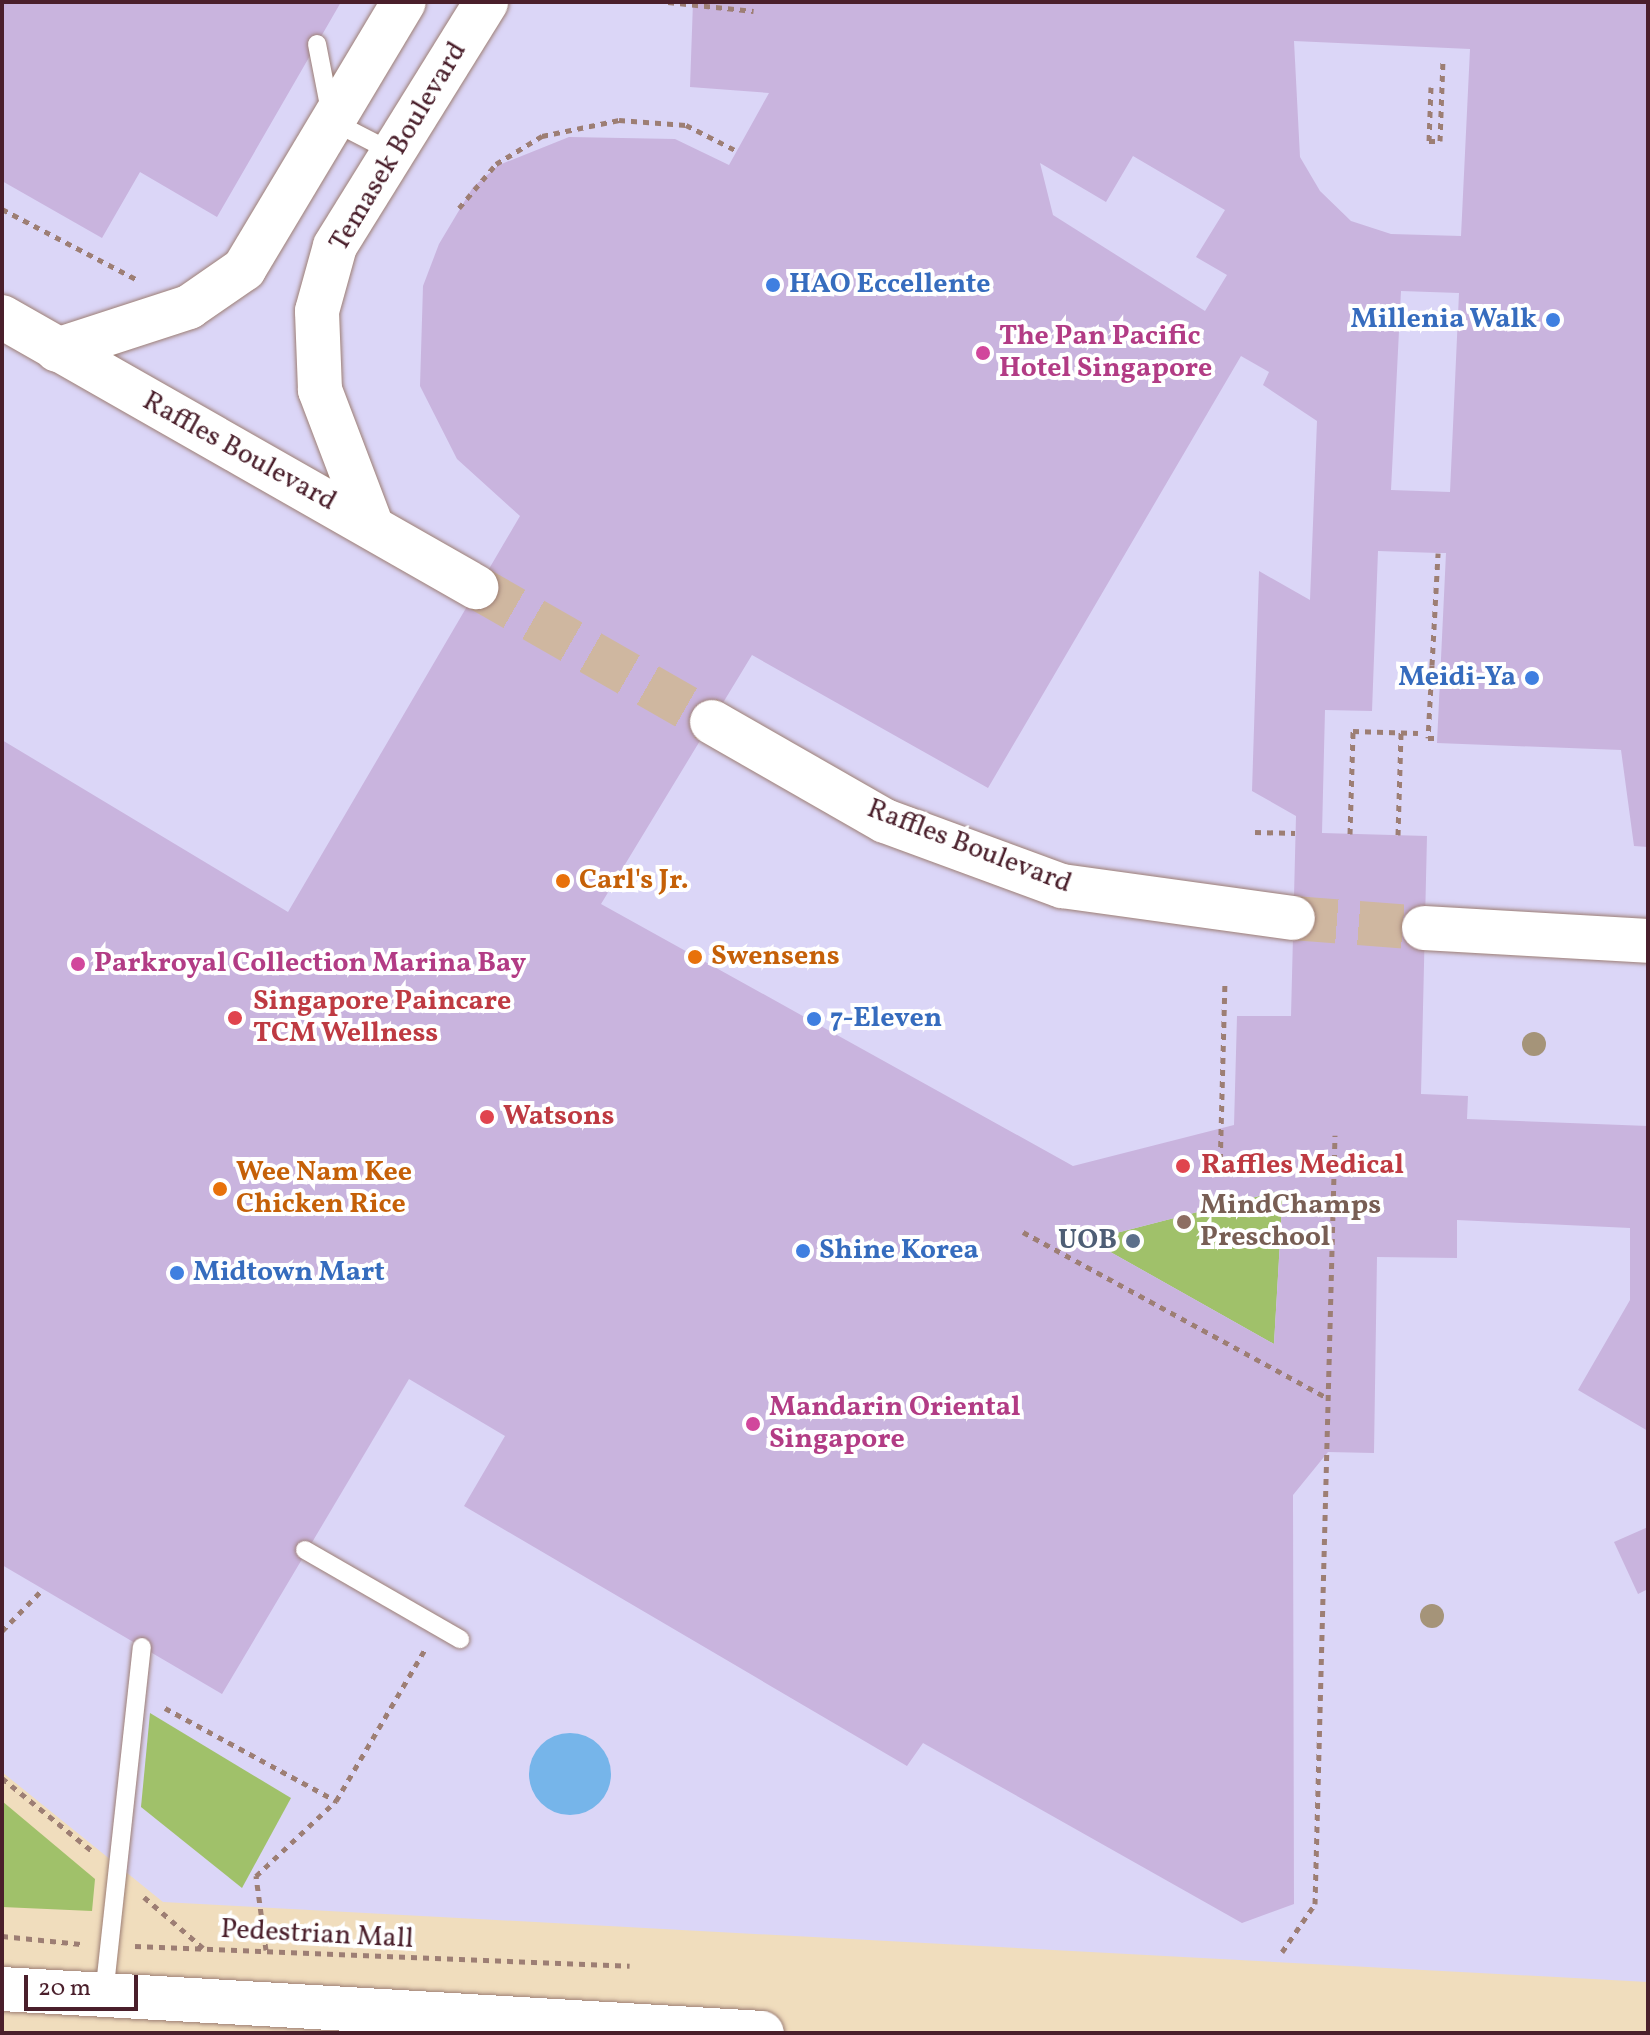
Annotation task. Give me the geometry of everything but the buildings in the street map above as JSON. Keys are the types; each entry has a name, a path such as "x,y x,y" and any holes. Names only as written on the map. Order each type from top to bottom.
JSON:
{"main road":[{"path":"57,350 189,307 244,269 404,2"},
{"name":"Temasek Boulevard","path":"372,527 320,390 317,311 335,246 390,151 486,2"},
{"name":"Raffles Boulevard","path":"2,317 476,587"},
{"name":"Raffles Boulevard","path":"712,722 885,821 1062,886 1293,918"},
{"path":"1424,928 1648,941"},
{"path":"2,1989 104,1998 762,2033"}],"lane":[{"path":"317,44 332,121 390,151"},
{"path":"305,1550 460,1639"},
{"path":"104,1998 142,1647"}],"path":[{"path":"668,2 754,11"},
{"path":"1431,87 1429,141 1440,141 1443,61"},
{"path":"459,208 496,164 542,136 619,120 686,125 737,151"},
{"path":"2,209 189,307"},
{"path":"1438,553 1428,738 1438,738"},
{"path":"1421,664 1432,665"},
{"path":"1350,834 1353,731 1418,733"},
{"path":"1398,835 1401,732"},
{"path":"1255,832 1295,833"},
{"path":"1220,1171 1225,985"},
{"path":"1282,1952 1315,1904 1335,1135"},
{"path":"1023,1232 1328,1398"},
{"path":"2,1631 43,1589"},
{"path":"266,1950 256,1876 336,1801 428,1642 440,1648"},
{"path":"137,1693 336,1801"},
{"name":"Pedestrian Mall","path":"2,1936 110,1945 630,1966"}],"shaded area":[{"path":"2,2 1648,2 1648,1982 163,1902 2,1772"}],"green space":[{"path":"1283,1190 1274,1344 1089,1240"},
{"path":"150,1713 291,1798 242,1888 141,1807"},
{"path":"2,1801 95,1879 92,1911 2,1907"}],"water":[{"path":"570,1733 586,1736 599,1745 608,1758 611,1774 608,1790 599,1803 586,1812 570,1815 554,1812 541,1803 532,1790 529,1774 532,1758 541,1745 554,1736"}],"tunnel":[{"path":"476,587 712,722"},
{"path":"1293,918 1424,928"}],"place":[{"name":"HAO Eccellente","path":"773,285"},
{"name":"Millenia Walk","path":"1553,320"},
{"name":"The Pan Pacific Hotel Singapore","path":"983,353"},
{"name":"Meidi-Ya","path":"1532,678"},
{"name":"Carl's Jr.","path":"563,881"},
{"name":"Swensens","path":"695,957"},
{"name":"Parkroyal Collection Marina Bay","path":"78,964"},
{"name":"Singapore Paincare TCM Wellness","path":"235,1018"},
{"name":"7-Eleven","path":"814,1019"},
{"name":"Watsons","path":"487,1117"},
{"name":"Raffles Medical","path":"1183,1166"},
{"name":"Wee Nam Kee Chicken Rice","path":"220,1189"},
{"name":"MindChamps Preschool","path":"1184,1222"},
{"name":"UOB","path":"1133,1241"},
{"name":"Shine Korea","path":"803,1251"},
{"name":"Midtown Mart","path":"177,1273"},
{"name":"Mandarin Oriental Singapore","path":"753,1424"}]}
